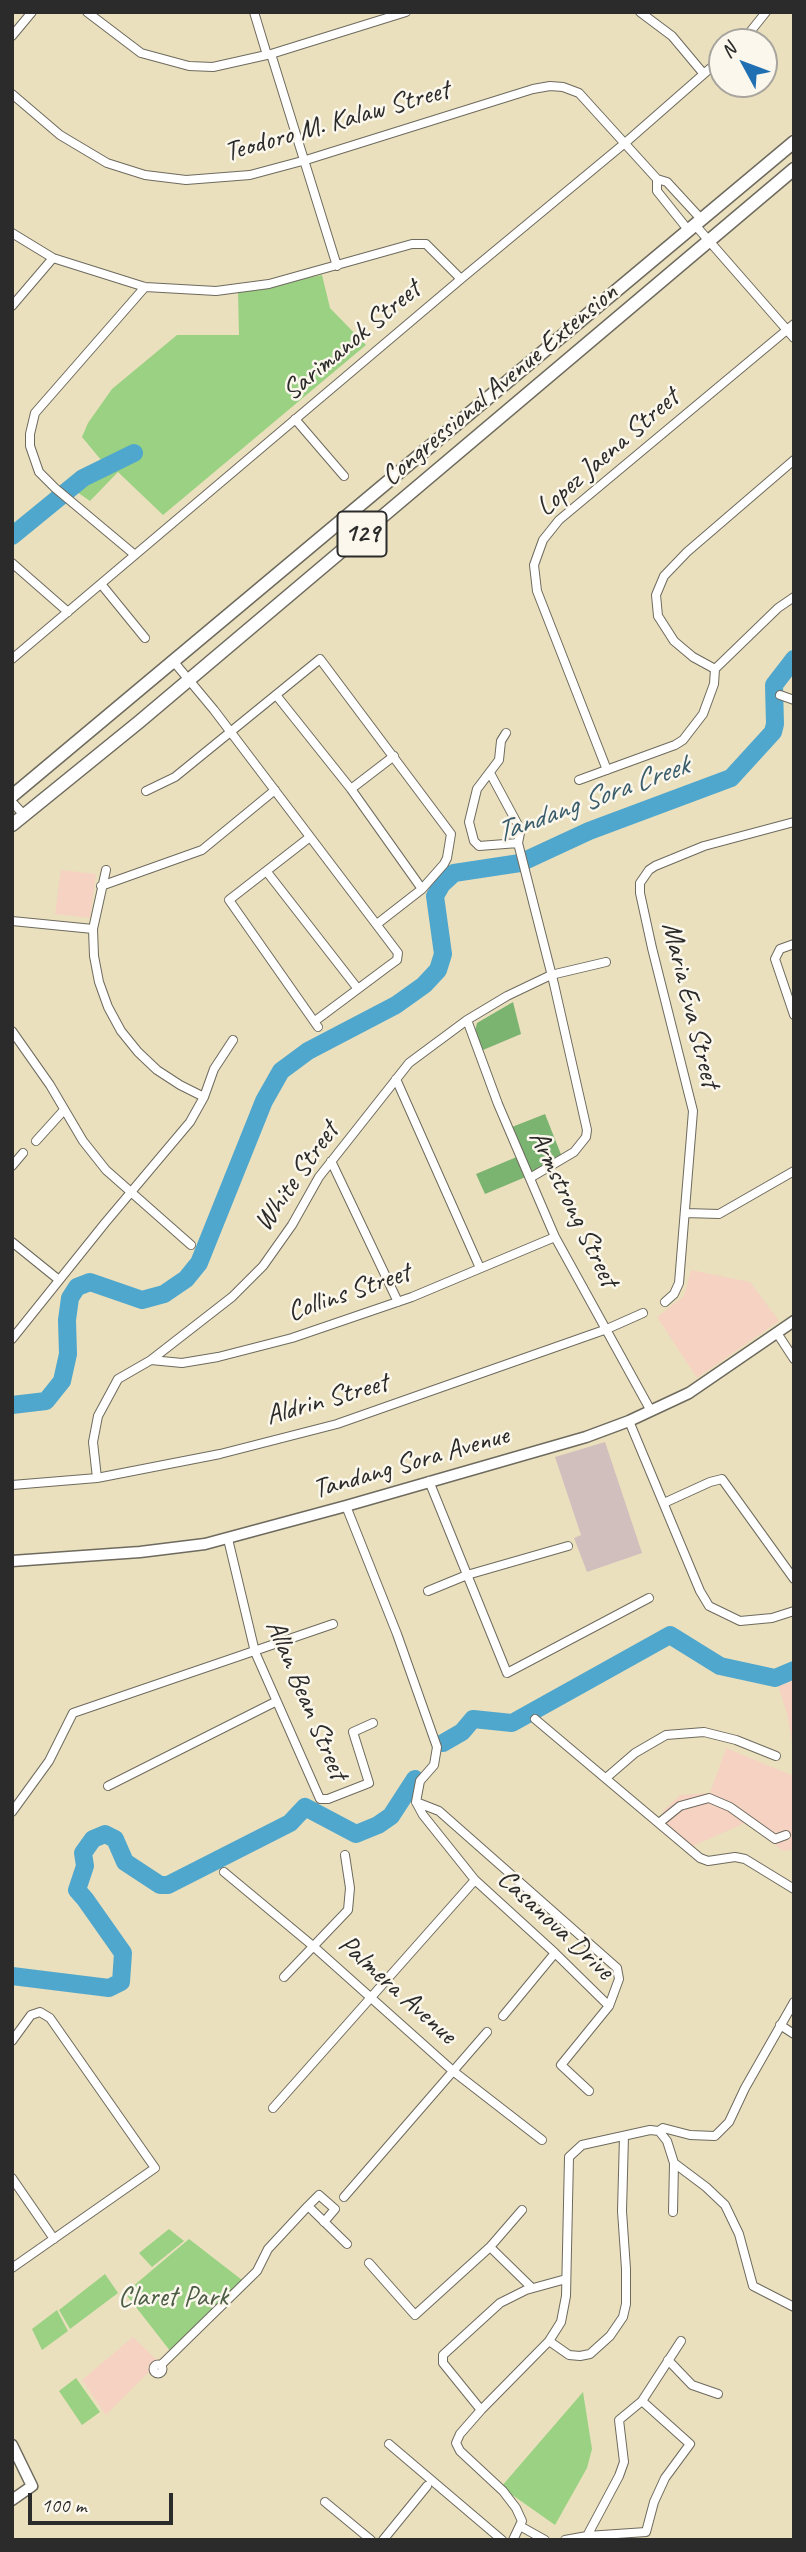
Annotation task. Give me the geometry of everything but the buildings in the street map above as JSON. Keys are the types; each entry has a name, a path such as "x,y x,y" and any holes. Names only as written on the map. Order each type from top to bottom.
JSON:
{"main road":[{"name":"Congressional Avenue Extension","path":"12,796 794,142"},
{"name":"Congressional Avenue Extension","path":"12,825 189,680 794,169"},
{"path":"523,370 537,386"},
{"name":"Tandang Sora Avenue","path":"12,1561 169,1549 228,1539 586,1437 651,1411 707,1382 794,1321"},
{"path":"12,2445 32,2486 12,2500"}],"street":[{"path":"12,36 32,12"},
{"path":"87,12 141,53 188,66 213,67 269,54 406,12"},
{"path":"254,12 306,160 337,266"},
{"path":"640,12 672,36 703,74"},
{"path":"752,28 765,12"},
{"name":"Sarimanok Street","path":"12,659 625,143 708,70"},
{"name":"Teodoro M. Kalaw Street","path":"12,94 71,141 107,163 145,175 186,180 250,175 522,92 550,86 579,93 657,179 667,182 696,226"},
{"name":"Teodoro M. Kalaw Street","path":"657,179 657,191 696,226 790,327 794,338"},
{"path":"12,233 53,258 145,287 216,290 269,284 412,244 426,244 461,279"},
{"path":"12,306 53,258"},
{"path":"135,555 39,472 30,446 30,434 35,414 145,287"},
{"name":"Lopez Jaena Street","path":"607,770 537,591 534,565 542,540 568,512 790,327"},
{"path":"295,419 344,476"},
{"path":"715,669 693,657 674,641 658,616 656,596 664,576 687,552 794,460"},
{"path":"12,563 68,612"},
{"path":"101,584 145,638"},
{"path":"579,780 683,740 703,714 714,684 715,669 778,608 794,597"},
{"path":"146,791 175,777 320,659 451,834 447,858 422,889 377,924"},
{"path":"174,662 230,731 398,953 397,960 317,1024 229,900 310,837"},
{"path":"276,695 351,789 422,889"},
{"path":"780,695 794,700"},
{"path":"506,733 501,741 499,760 478,786 469,822 474,841 482,846 518,843"},
{"path":"351,789 394,756"},
{"path":"490,773 518,825 518,843 587,1130 586,1137 574,1152 530,1178"},
{"path":"101,886 202,850 275,790"},
{"path":"12,802 24,815"},
{"name":"Maria Eva Street","path":"665,1302 674,1294 679,1283 693,1111 652,948 640,883 655,866 704,846 794,822"},
{"path":"106,870 93,929 94,956 108,1007 121,1031 157,1070 180,1086 204,1097"},
{"path":"267,872 358,989"},
{"path":"12,920 93,929"},
{"path":"794,944 780,949 775,959 794,1015"},
{"name":"White Street","path":"97,1478 93,1442 98,1416 118,1379 151,1360 232,1297 263,1266 292,1225 319,1177 409,1063 467,1020 507,996 551,975 606,962"},
{"name":"Armstrong Street","path":"467,1020 555,1237 651,1411"},
{"path":"12,1031 83,1141 106,1170 191,1245"},
{"path":"12,1339 190,1122 204,1097 214,1069 233,1040"},
{"path":"396,1079 480,1268"},
{"path":"36,1141 64,1110"},
{"path":"12,1166 23,1153"},
{"path":"331,1161 398,1302"},
{"path":"686,1213 719,1214 794,1171"},
{"name":"Collins Street","path":"151,1360 182,1363 218,1357 292,1338 398,1302 555,1237"},
{"path":"12,1242 59,1280"},
{"name":"Aldrin Street","path":"12,1485 97,1478 220,1454 337,1424 607,1329 643,1313"},
{"path":"777,1333 794,1359"},
{"path":"629,1421 700,1591 709,1605 740,1621 772,1618 794,1611"},
{"path":"664,1503 722,1479 794,1579"},
{"path":"429,1481 507,1673 649,1598"},
{"path":"346,1506 397,1634 437,1747 435,1765 420,1781 416,1802"},
{"name":"Allan Bean Street","path":"228,1539 255,1652 320,1799 328,1799 369,1783 353,1732 373,1723"},
{"path":"428,1591 467,1575 568,1546"},
{"path":"12,1812 49,1761 73,1713 333,1624"},
{"path":"108,1786 275,1702"},
{"path":"535,1719 699,1858 708,1861 735,1857 745,1859 794,1889"},
{"path":"606,1778 635,1753 666,1735 704,1732 736,1740 776,1756"},
{"path":"659,1823 680,1806 709,1798 730,1807 775,1839 786,1835"},
{"name":"Casanova Drive","path":"416,1802 439,1811 617,1968 619,1979 609,2006 475,1881 423,1815 416,1802"},
{"path":"284,1977 348,1910 350,1888 345,1855"},
{"name":"Palmera Avenue","path":"224,1872 372,1997 453,2071 542,2140"},
{"path":"273,2108 475,1881"},
{"path":"503,2016 555,1953"},
{"path":"545,2540 521,2524 510,2499 457,2447 457,2438 549,2341 561,2322 566,2296 569,2157 582,2145 650,2130 659,2131 663,2128 690,2135 715,2136 729,2122 748,2090 794,2002"},
{"path":"589,2091 561,2065 609,2006"},
{"path":"12,2041 31,2015 40,2012 50,2018 155,2168 12,2268"},
{"path":"780,2025 794,2034"},
{"path":"344,2197 487,2032"},
{"path":"659,2131 667,2141 674,2163 673,2212"},
{"path":"549,2341 569,2355 590,2354 610,2336 623,2317 626,2304 622,2211 624,2136"},
{"path":"674,2163 699,2180 725,2205 739,2234 753,2286 794,2307"},
{"path":"12,2178 54,2239"},
{"path":"161,2365 257,2270 268,2249 319,2195 335,2209 324,2222"},
{"path":"308,2206 347,2244"},
{"path":"369,2263 415,2315 490,2246 522,2210"},
{"path":"490,2246 531,2288"},
{"path":"481,2410 443,2363 443,2355 500,2302 531,2288 566,2279"},
{"path":"587,2536 624,2462 620,2420 642,2401 681,2342"},
{"path":"668,2360 692,2385 718,2394"},
{"path":"565,2540 646,2532 664,2478 690,2444 642,2401"},
{"path":"389,2444 502,2540"},
{"path":"383,2540 427,2486"},
{"path":"325,2502 371,2540"},
{"path":"513,2540 521,2524"}],"shaded area":[{"path":"61,870 96,874 90,918 55,914"},
{"path":"691,1270 750,1282 779,1321 697,1378 657,1317 684,1296"},
{"path":"605,1442 642,1553 587,1572 574,1538 581,1535 555,1457"},
{"path":"794,1676 794,1755 787,1714 777,1682"},
{"path":"726,1748 794,1776 794,1849 783,1851 747,1822 684,1850 659,1828 663,1811 680,1795 710,1793"},
{"path":"133,2337 159,2362 106,2415 82,2380"}],"green space":[{"path":"322,275 330,308 366,345 163,515 118,472 90,501 67,485 101,460 82,437 88,423 112,389 177,335 239,335 238,292"},
{"path":"513,1002 521,1034 483,1050 475,1031 477,1023"},
{"path":"545,1114 562,1157 532,1176 512,1127"},
{"path":"519,1156 528,1176 485,1194 476,1174"},
{"path":"169,2229 184,2241 152,2267 139,2253"},
{"name":"Claret Park","path":"189,2239 242,2280 171,2352 125,2293"},
{"path":"105,2274 118,2293 70,2329 59,2310"},
{"path":"57,2310 68,2331 42,2350 32,2329"},
{"path":"76,2378 100,2412 82,2425 59,2391"},
{"path":"583,2392 592,2449 587,2468 555,2525 501,2487"}],"waterway":[{"path":"12,536 83,478 134,453"},
{"name":"Tandang Sora Creek","path":"12,1405 46,1401 62,1381 68,1354 67,1320 70,1298 77,1287 90,1282 142,1300 164,1294 186,1279 199,1263 264,1101 281,1071 308,1051 396,1005 424,985 438,970 443,954 435,896 442,884 454,873 520,863 589,831 731,778 773,732 774,685 794,659"},
{"path":"443,1743 462,1732 473,1719 512,1723 670,1635 720,1666 775,1678 794,1670"},
{"path":"12,1976 109,1988 121,1982 123,1953 77,1890 85,1866 83,1853 93,1839 105,1834 115,1839 125,1862 160,1885 168,1885 290,1823 305,1807 356,1834 378,1825 391,1816 415,1779"}]}
